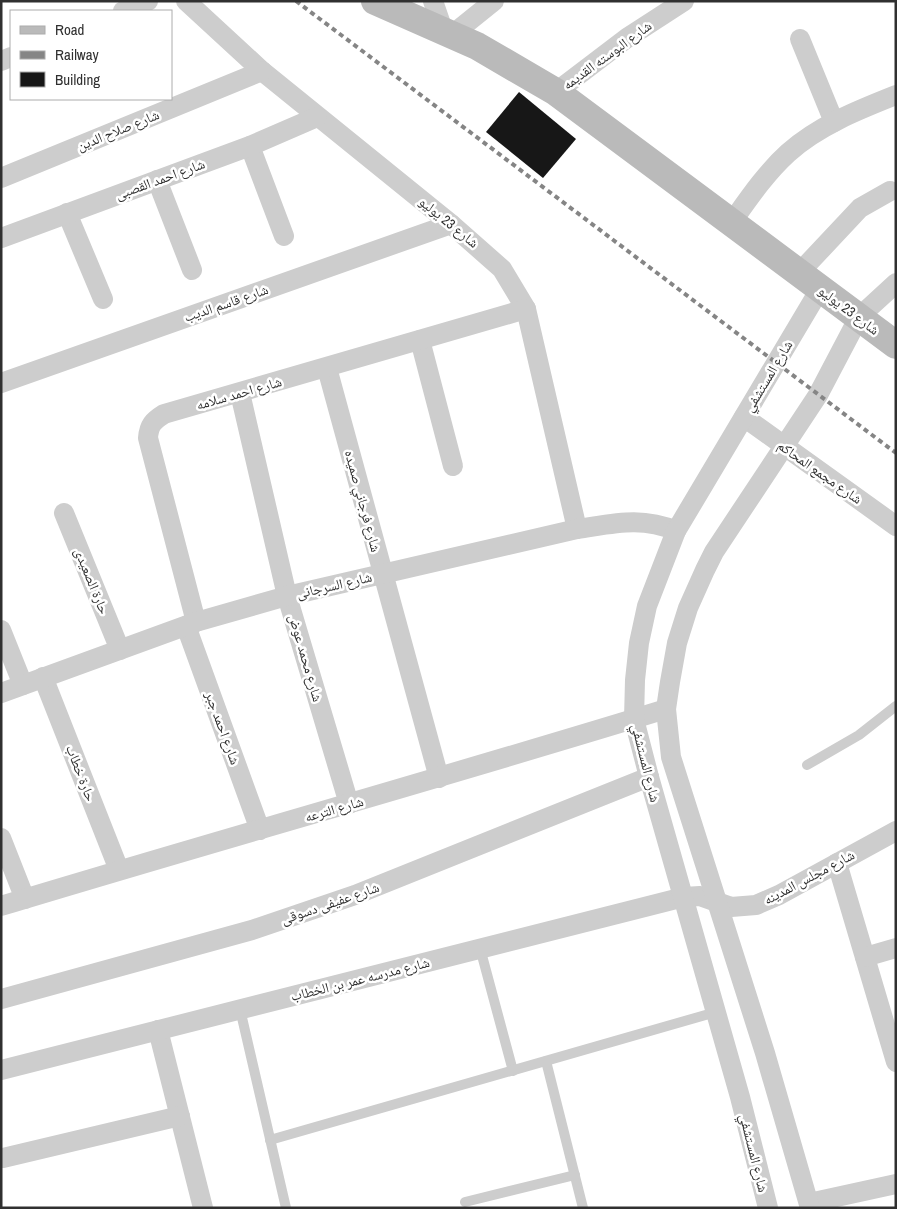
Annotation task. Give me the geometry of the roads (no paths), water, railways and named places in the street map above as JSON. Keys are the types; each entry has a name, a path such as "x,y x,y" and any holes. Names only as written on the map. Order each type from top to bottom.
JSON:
{"street":[{"path":"126,10 148,1"},
{"name":"شارع 23 يوليو","path":"186,1 262,71 451,224 502,269 526,309 576,529"},
{"name":"شارع 23 يوليو","path":"374,1 448,32 503,60 556,92 896,345"},
{"path":"433,1 448,32 494,1"},
{"name":"شارع البوسته القديمه","path":"556,92 627,38 684,1"},
{"path":"800,39 834,122"},
{"name":"شارع صلاح الدين","path":"1,178 262,71"},
{"path":"732,222 749,198 788,153 834,122 896,94"},
{"name":"شارع احمد القصبى","path":"1,238 250,146 317,117"},
{"path":"250,146 284,236"},
{"path":"157,180 192,270"},
{"name":"شارع المستشفي","path":"768,1208 716,1012 634,719 639,643 647,606 676,531 744,417 810,281 860,208 890,191"},
{"path":"68,213 104,299"},
{"name":"شارع قاسم الديب","path":"1,383 451,224"},
{"name":"شارع المستشفي","path":"810,1206 718,902 670,757 666,709 677,643 688,608 705,570 783,446 818,395 858,318 896,283"},
{"name":"شارع احمد سلامه","path":"191,624 151,453 148,438 149,427 164,414 526,309"},
{"path":"420,340 453,466"},
{"name":"شارع فرجاني صميده","path":"327,368 439,778"},
{"name":"شارع محمد عوض","path":"240,393 287,596 349,804"},
{"name":"شارع مجمع المحاكم","path":"744,417 896,526"},
{"name":"حارة الصعيدى","path":"64,512 120,650"},
{"name":"شارع السرجانى","path":"1,693 191,624 287,596 576,529 620,523 656,523 676,531"},
{"name":"شارع احمد جبر","path":"191,624 260,830"},
{"path":"1,630 23,685"},
{"name":"حارة خطاب","path":"43,677 118,870"},
{"name":"شارع الترعه","path":"1,906 118,870 439,778 666,709"},
{"name":"شارع عفيفى دسوقى","path":"1,999 252,930 355,895 649,777"},
{"name":"شارع مجلس المدينه","path":"718,902 731,907 756,905 780,895 896,831"},
{"path":"1,838 25,899"},
{"path":"837,864 895,1056"},
{"name":"شارع مدرسه عمر بن الخطاب","path":"1,1070 684,896 700,896 718,902"},
{"path":"865,957 896,948"},
{"path":"158,1030 203,1208"},
{"path":"3,1158 180,1116"},
{"path":"810,1206 896,1184"}],"lane":[{"path":"807,765 859,735 896,706"},
{"path":"480,948 514,1070"},
{"path":"240,1009 286,1208"},
{"path":"270,1140 716,1012"},
{"path":"546,1061 583,1208"},
{"path":"465,1202 575,1175"}],"railway":[{"path":"296,1 896,453"}]}
